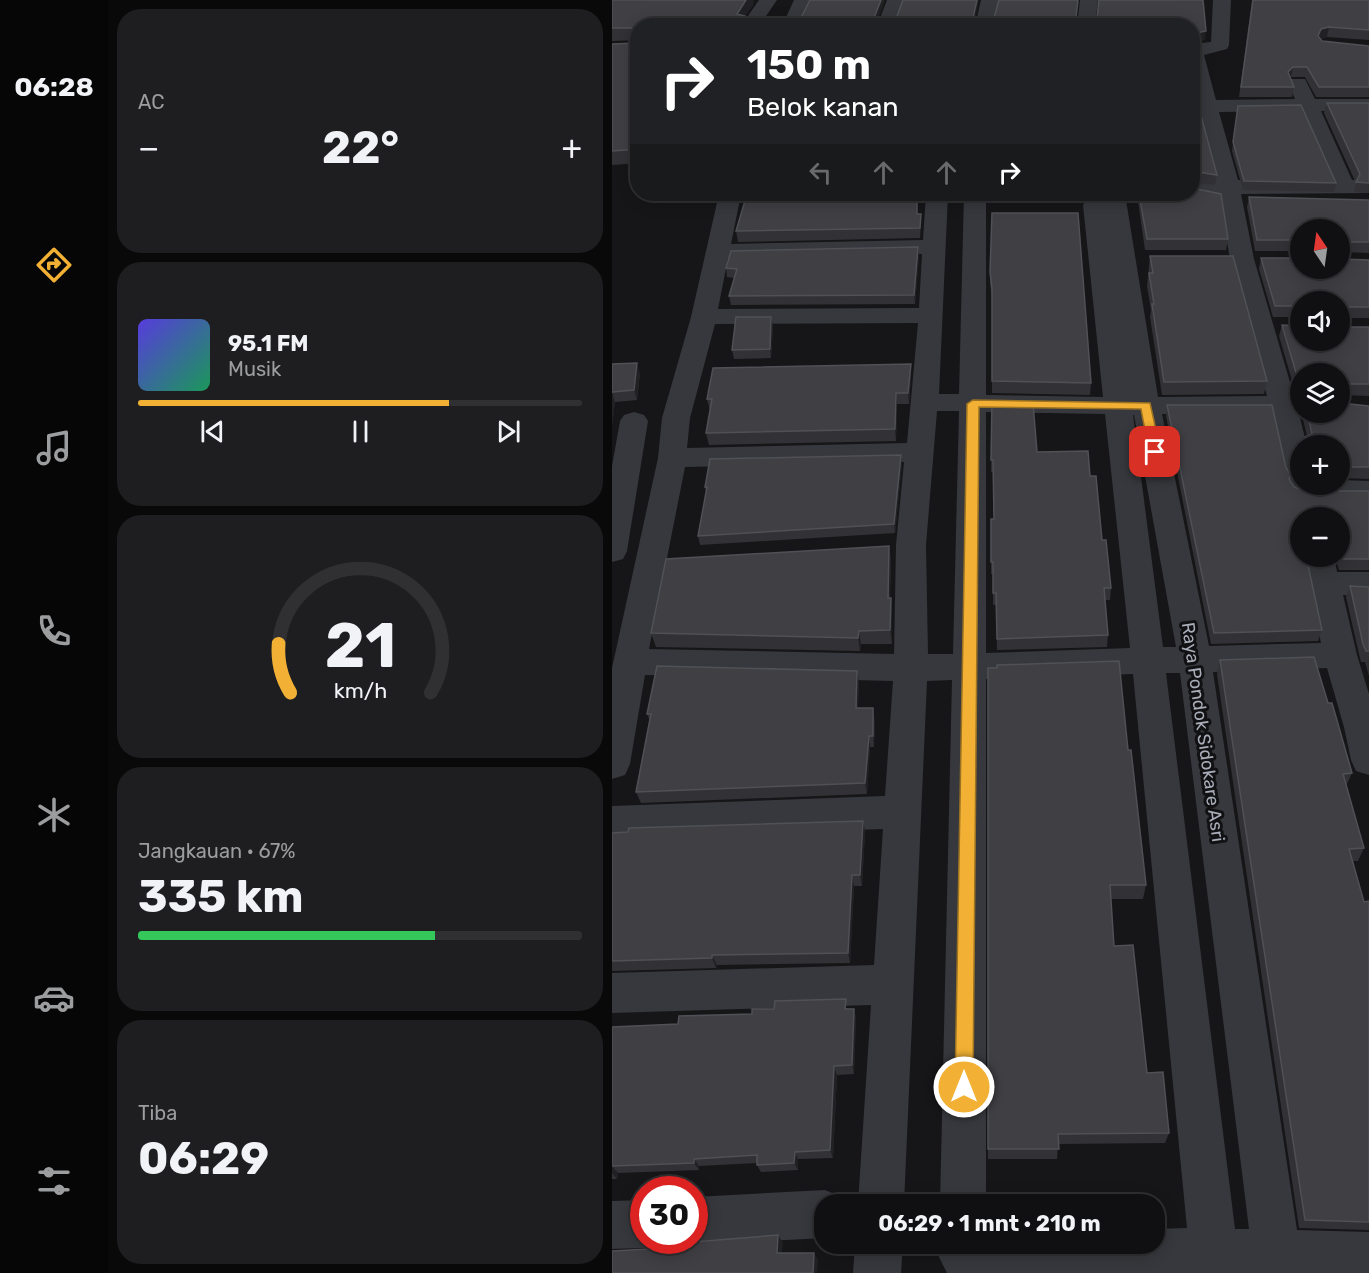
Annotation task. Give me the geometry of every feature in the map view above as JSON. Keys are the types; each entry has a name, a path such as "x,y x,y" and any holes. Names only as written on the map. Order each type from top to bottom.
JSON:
{"street":[{"path":"756,18 768,0"},
{"path":"795,18 803,0"},
{"path":"889,18 896,0"},
{"path":"986,18 990,0"},
{"path":"1087,18 1089,0"},
{"path":"1104,18 1105,0"},
{"path":"1200,50 1220,45 1227,2"},
{"path":"1200,76 1229,192 1242,259 1261,326 1290,400"},
{"path":"1298,83 1306,107 1344,186"},
{"path":"1208,106 1369,105"},
{"path":"1200,190 1229,192 1369,186"},
{"path":"1229,192 1251,200 1369,202"},
{"path":"612,764 630,662 664,561 676,418 700,370 704,317 728,201"},
{"path":"882,1194 911,668 899,546 918,452 924,402 916,365 931,315 937,201"},
{"path":"963,1194 975,201"},
{"path":"1094,201 1132,406 1148,661 1214,1263"},
{"name":"Raya Pondok Sidokare Asri","path":"1116,201 1136,259 1132,406 1195,661 1278,1263"},
{"path":"717,250 934,247"},
{"path":"704,317 931,315"},
{"path":"1261,326 1290,327"},
{"path":"924,402 1132,406 1290,405"},
{"path":"614,534 623,422 676,418"},
{"path":"672,458 918,452"},
{"path":"1350,492 1369,491"},
{"path":"1367,738 1340,655 1321,570 1369,585"},
{"path":"630,662 911,668 1340,655"},
{"path":"612,822 903,812"},
{"path":"612,993 894,984"},
{"path":"708,1220 814,1215"},
{"path":"612,1225 630,1224"},
{"path":"878,1273 879,1254"},
{"path":"962,1257 1278,1263 1369,1256"}],"building":[{"path":"612,0 746,0 737,14 745,16 745,18 630,18 630,28 612,28"},
{"path":"810,0 881,0 874,18 801,18"},
{"path":"903,0 977,0 973,18 896,18"},
{"path":"999,0 1078,0 1076,18 994,18"},
{"path":"1099,0 1203,0 1206,31 1200,32 1200,18 1097,18"},
{"path":"1253,0 1369,0 1369,30 1329,27 1321,29 1318,36 1322,41 1369,46 1369,87 1319,87 1307,67 1293,67 1288,72 1294,87 1241,87"},
{"path":"630,43 630,150 612,151 612,44"},
{"path":"1327,103 1369,103 1369,183 1356,182 1360,174"},
{"path":"1301,105 1336,183 1244,181 1233,142 1238,106"},
{"path":"1200,112 1217,175 1200,172"},
{"path":"1200,190 1221,194 1228,239 1147,239 1140,201 1200,201"},
{"path":"1249,197 1369,200 1369,242 1350,242 1350,219 1290,219 1290,240 1257,240"},
{"path":"745,201 917,201 917,214 921,214 920,228 736,231"},
{"path":"992,213 1078,213 1091,383 992,381 990,272"},
{"path":"918,247 914,295 729,296 737,269 726,268 731,251"},
{"path":"1150,256 1233,256 1267,381 1164,382 1152,304 1154,304 1149,273 1153,273"},
{"path":"1261,258 1290,258 1290,279 1350,279 1350,259 1369,260 1369,307 1350,307 1350,291 1290,291 1290,306 1275,306"},
{"path":"736,317 771,317 770,349 732,350"},
{"path":"1282,325 1290,325 1290,351 1350,351 1350,327 1369,327 1369,384 1350,384 1350,363 1293,363"},
{"path":"637,363 634,390 612,392 612,364"},
{"path":"911,364 908,393 896,393 895,429 706,433 712,399 707,399 713,368"},
{"path":"992,402 1033,403 1037,452 1088,451 1090,476 1096,476 1102,540 1106,540 1111,588 1104,588 1108,635 997,639 996,593 993,593 993,562 991,562 991,519 994,519 993,460 991,460"},
{"path":"1350,404 1369,406 1369,467 1350,467 1350,435 1310,435 1312,434 1310,423 1350,423"},
{"path":"1167,405 1272,405 1286,468 1290,474 1290,495 1350,495 1350,491 1369,491 1369,559 1350,559 1350,507 1290,507 1290,567 1308,567 1322,630 1214,633"},
{"path":"901,455 894,524 698,536 710,459"},
{"path":"889,546 890,630 859,631 858,638 651,633 666,559"},
{"path":"1350,586 1369,587 1369,651 1366,651 1363,644"},
{"path":"1314,657 1328,703 1332,703 1352,773 1343,774 1364,848 1349,849 1364,902 1369,901 1369,1222 1305,1220 1220,660"},
{"path":"1119,661 1146,885 1110,885 1114,946 1133,945 1147,1073 1163,1072 1169,1133 1058,1134 1059,1149 988,1149 988,668 997,668 997,665"},
{"path":"657,666 857,671 856,708 873,708 873,736 869,736 865,783 636,792 651,714 647,714"},
{"path":"863,821 860,875 852,875 848,953 712,955 712,958 612,961 612,833 628,832 629,828"},
{"path":"846,999 845,1009 854,1009 852,1065 834,1066 830,1150 795,1152 794,1163 757,1165 757,1155 694,1159 694,1163 612,1166 612,1027 678,1024 679,1016 752,1014 752,1009 774,1009 775,1001"},
{"path":"778,1235 777,1253 814,1253 813,1273 612,1273 612,1251 630,1250 630,1254 708,1254 708,1241"}],"route":[{"path":"964,1087 973,404 1146,405 1155,452"}]}
